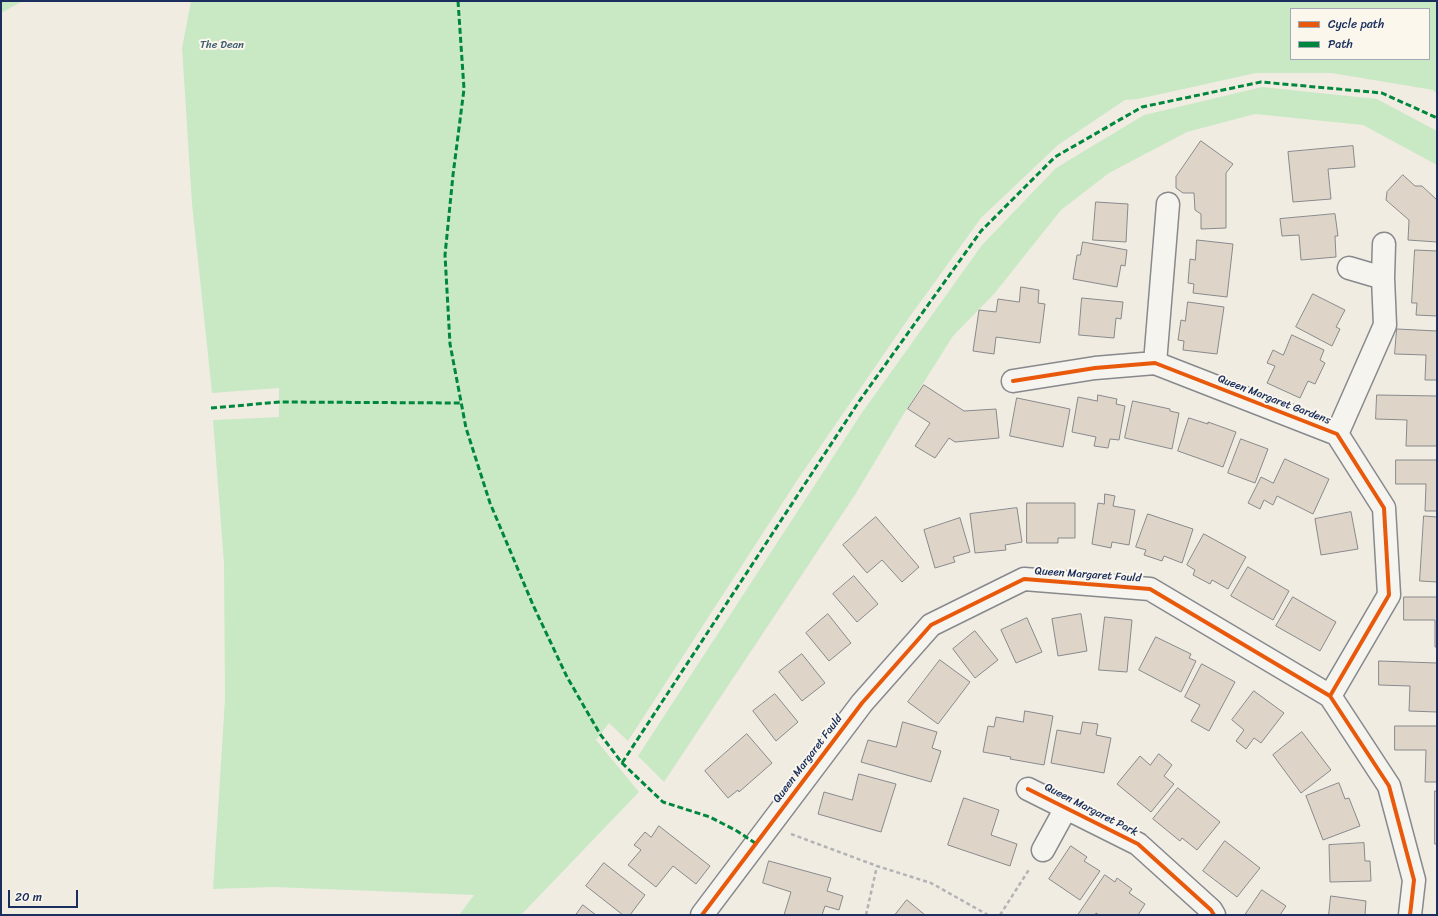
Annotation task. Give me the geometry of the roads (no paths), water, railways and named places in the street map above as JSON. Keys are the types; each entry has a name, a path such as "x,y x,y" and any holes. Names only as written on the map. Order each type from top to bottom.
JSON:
{"street":[{"path":"1155,363 1168,204"},
{"name":"Queen Margaret Gardens","path":"1337,434 1385,325 1383,278 1384,244"},
{"path":"1349,268 1383,278"},
{"name":"Queen Margaret Gardens","path":"1013,380 1095,368 1155,363 1337,434 1384,508 1389,595 1330,696"},
{"name":"Queen Margaret Fauld","path":"702,915 862,703 931,625 1024,579 1150,588 1330,696 1389,786 1414,880 1410,915"},
{"name":"Queen Margaret Park","path":"1028,789 1138,844 1211,910 1214,915"},
{"name":"Queen Margaret Park","path":"1043,850 1066,808"}],"park label":[{"name":"The Dean","path":"222,45"}]}
